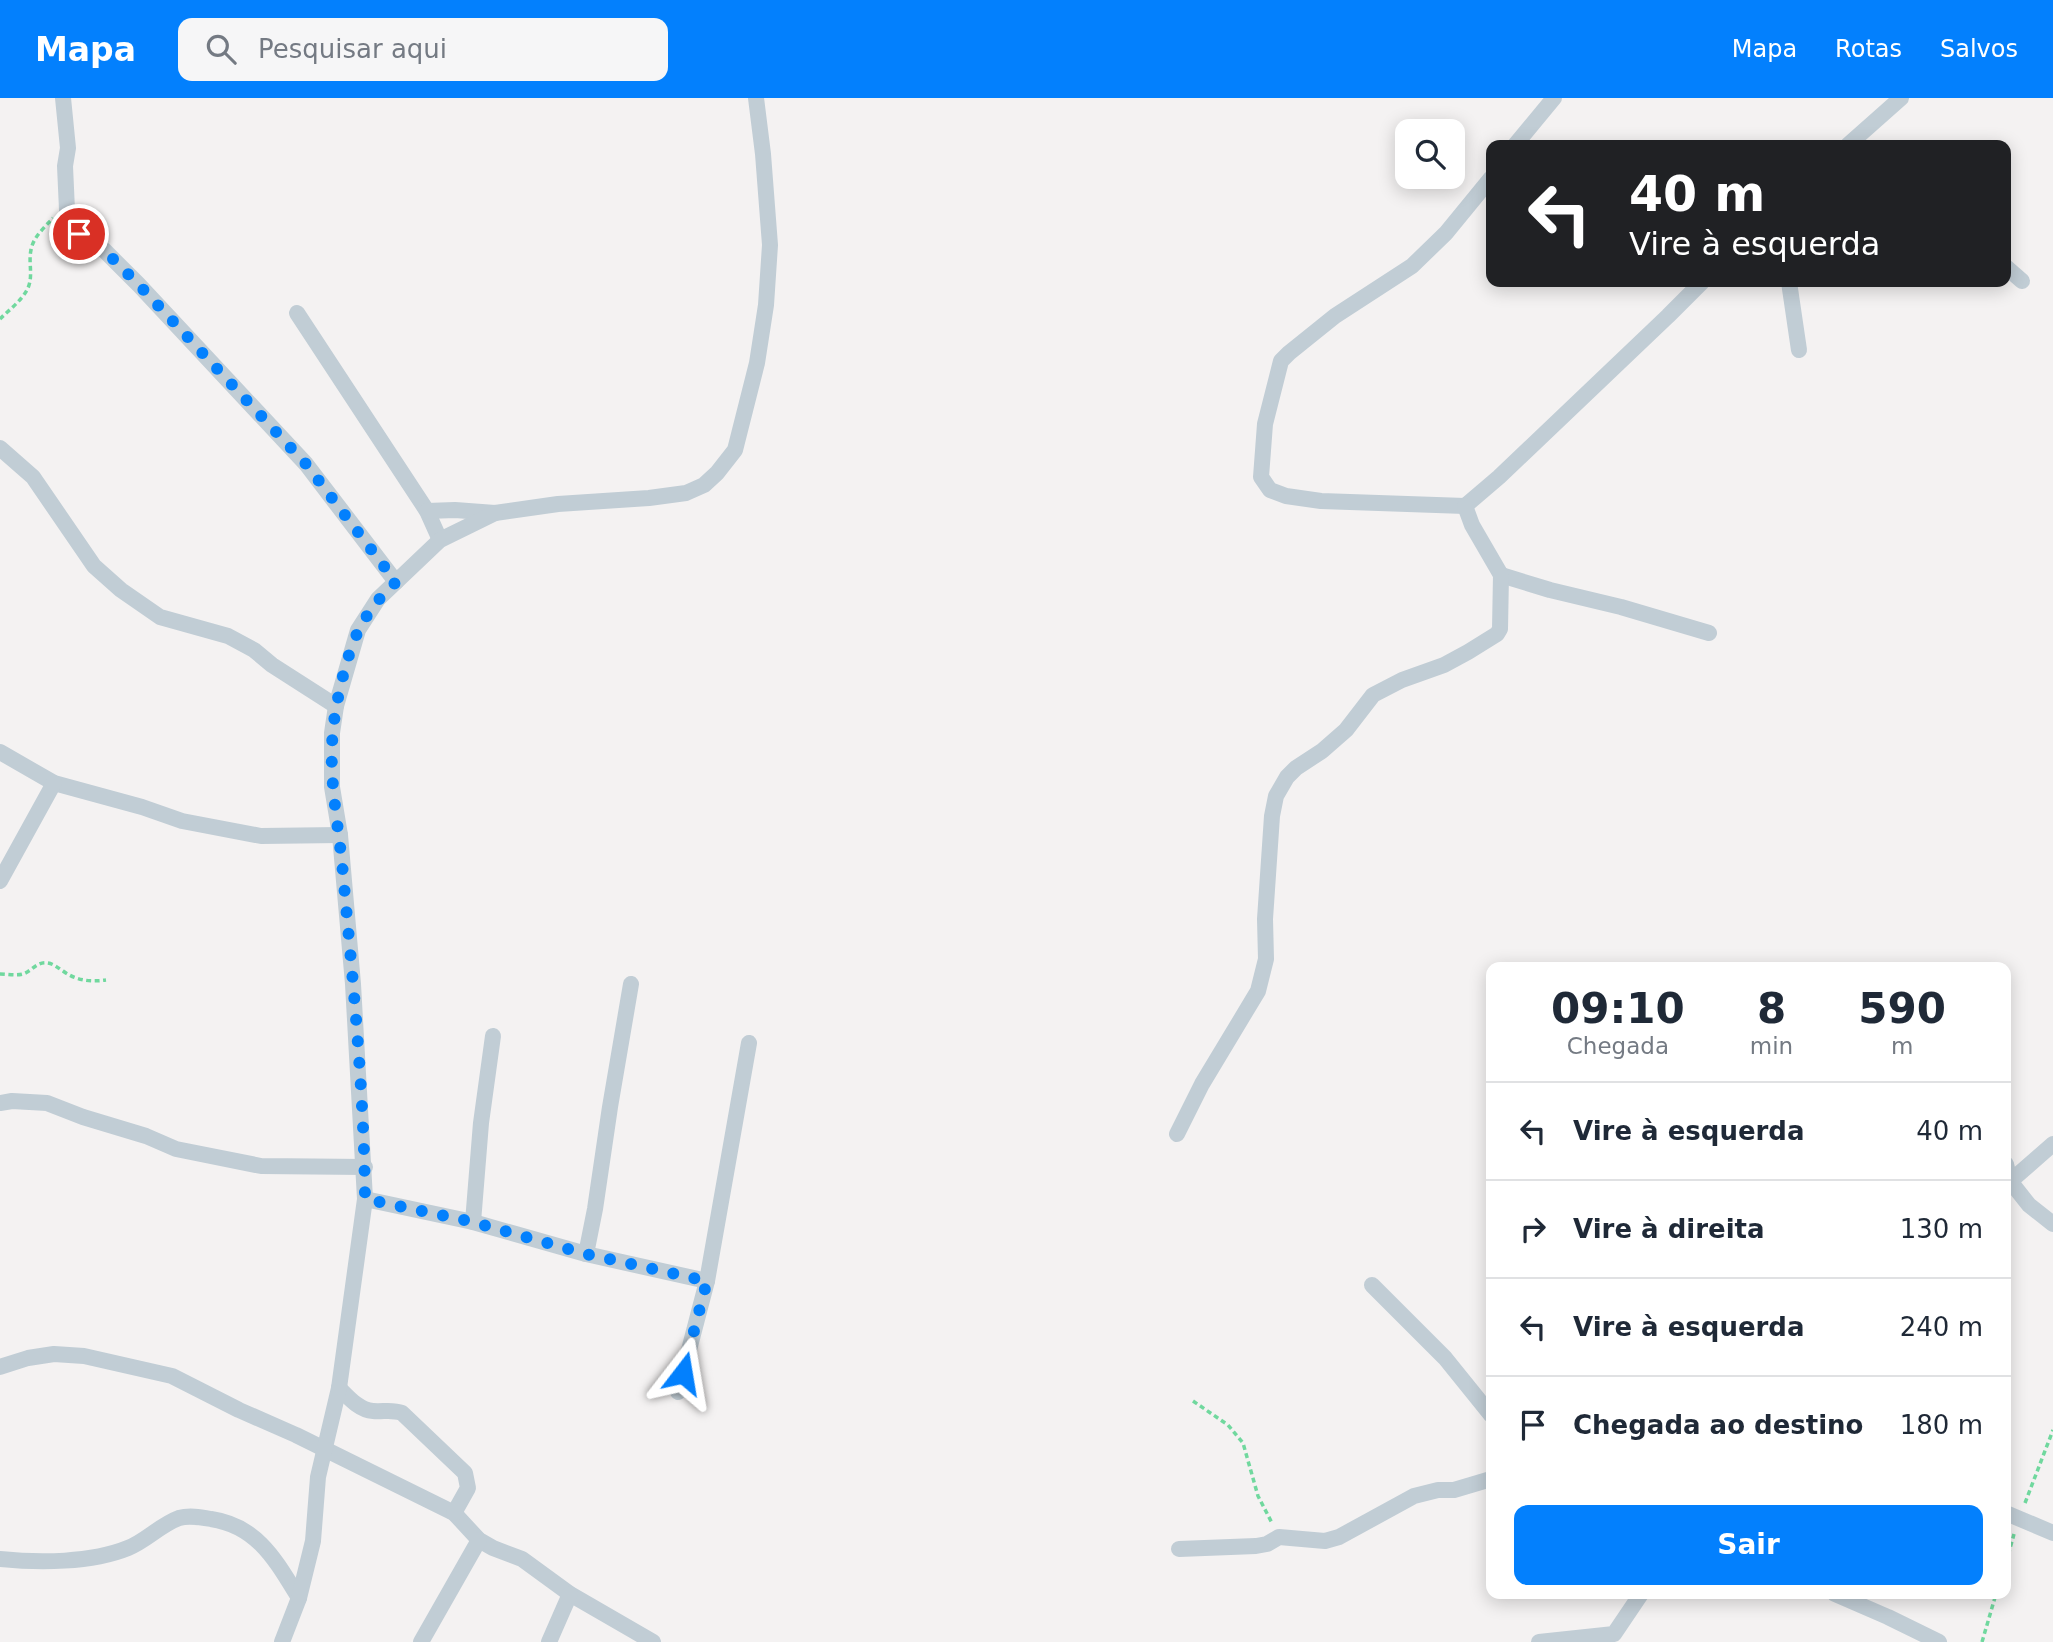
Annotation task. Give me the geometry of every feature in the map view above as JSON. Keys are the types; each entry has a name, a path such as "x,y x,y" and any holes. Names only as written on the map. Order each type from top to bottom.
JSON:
{"street":[{"path":"63,98 68,148 65,166 69,221 87,243 104,250 306,464 396,582"},
{"path":"427,511 495,513 558,504 649,498 686,493 704,485 718,473 735,450 757,363 766,305 770,245 756,98"},
{"path":"1519,140 1554,98"},
{"path":"1854,140 1901,98"},
{"path":"1486,184 1446,233 1412,266 1335,316 1281,361 1265,424 1261,477 1270,490 1286,496 1333,501 1465,506 1499,477 1697,287"},
{"path":"2011,271 2022,281"},
{"path":"1790,287 1799,351"},
{"path":"297,313 427,511 440,540"},
{"path":"0,448 33,477 94,566 121,590 160,617 228,636 245,645 336,706"},
{"path":"1177,1135 1202,1084 1258,991 1266,959 1266,881 1272,816 1276,796 1287,777 1346,730 1373,695 1402,680 1444,665 1497,634 1502,622 1501,575 1472,525 1465,506"},
{"path":"282,1642 299,1598 313,1541 316,1497 339,1388 365,1199 353,984 340,835 332,787 332,733 336,706 358,630 378,599 440,540 495,513"},
{"path":"1501,575 1709,633"},
{"path":"0,752 54,783 182,821 239,834 288,837 340,835"},
{"path":"0,881 54,783"},
{"path":"586,1254 631,984"},
{"path":"473,1222 481,1123 493,1036"},
{"path":"678,1392 707,1281 749,1043"},
{"path":"0,1103 47,1103 146,1136 176,1149 261,1166 365,1167"},
{"path":"2011,1180 2053,1144"},
{"path":"2011,1186 2053,1224"},
{"path":"365,1199 473,1222 586,1254 707,1281"},
{"path":"1372,1285 1445,1358 1486,1409"},
{"path":"0,1367 28,1358 54,1354 84,1356 172,1376 454,1513 479,1540 522,1559 570,1594 653,1642"},
{"path":"339,1388 364,1409 402,1413 465,1473 468,1488 454,1513"},
{"path":"1179,1549 1256,1546 1267,1544 1279,1537 1332,1539 1372,1521 1414,1496 1438,1490 1454,1490 1486,1480"},
{"path":"0,1559 37,1562 98,1556 128,1548 178,1518 192,1516 229,1522 256,1538 299,1598"},
{"path":"2012,1516 2053,1533"},
{"path":"421,1642 479,1540"},
{"path":"549,1642 570,1594"},
{"path":"1539,1642 1614,1634 1638,1599"},
{"path":"1847,1599 1939,1642"}],"path":[{"path":"0,319 28,289 31,249 39,232 54,217 67,210"},
{"path":"0,974 21,974 45,963 83,981 106,980"},
{"path":"1194,1401 1228,1424 1243,1443 1258,1496 1279,1537"},
{"path":"2012,1516 2053,1430"},
{"path":"1982,1642 1995,1599"}],"route":[{"path":"79,234 87,243 104,250 139,285 306,464 396,582 378,599 358,630 336,706 332,733 332,787 340,835 353,984 365,1199 473,1222 586,1254 707,1281 683,1373"}]}
